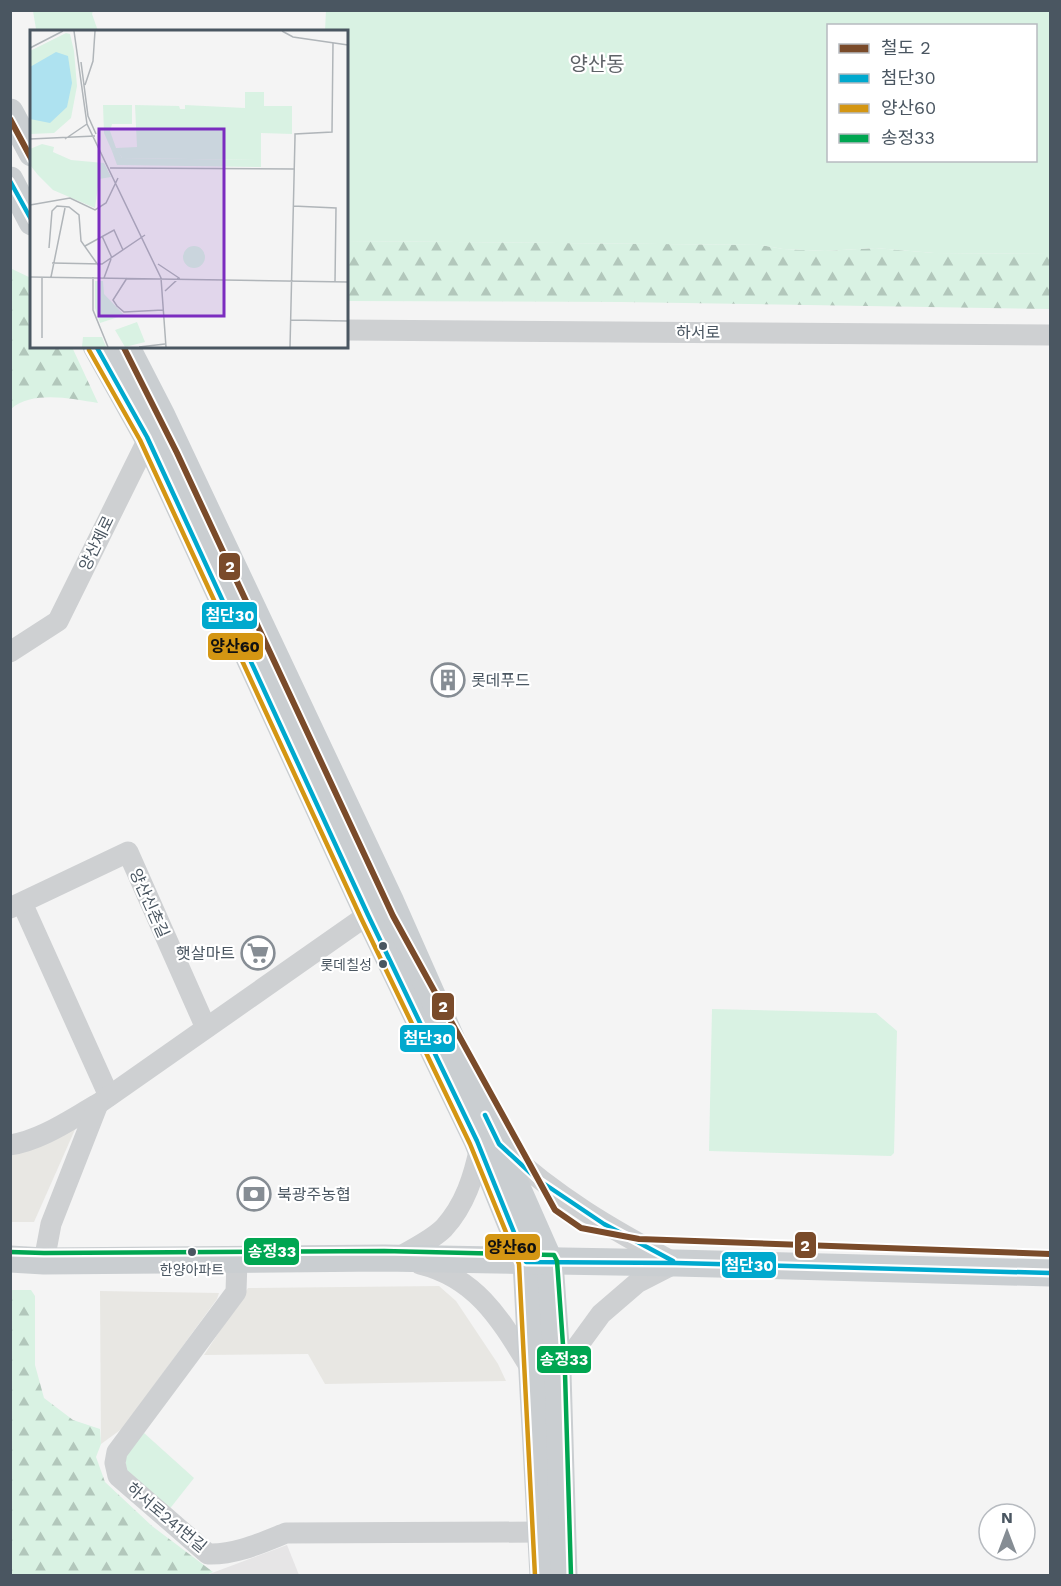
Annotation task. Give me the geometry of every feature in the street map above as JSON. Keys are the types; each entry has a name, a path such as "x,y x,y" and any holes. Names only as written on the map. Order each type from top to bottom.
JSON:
{"main road":[{"path":"10,112 30,149"},
{"path":"10,180 30,218"},
{"path":"97,348 154,427 390,900 538,1262 564,1575"},
{"path":"127,348 154,427 368,915 489,1145"},
{"path":"10,1259 44,1261 396,1259 676,1263 1050,1273"},
{"path":"543,1575 546,1373"}],"street":[{"name":"하서로","path":"348,330 1050,335"},
{"name":"양산제로","path":"10,652 58,621 154,427"},
{"name":"양산신촌길","path":"104,1100 16,906 128,852 206,1028"},
{"path":"10,1145 24,1143 104,1100 390,900"},
{"path":"44,1261 51,1224 104,1100"},
{"path":"396,1259 443,1229 456,1212 489,1145 614,1230 676,1263"},
{"path":"396,1259 441,1269 487,1302 506,1328 546,1373 602,1314 637,1284 676,1263"},
{"name":"하서로241번길","path":"237,1260 236,1292 117,1452 115,1463 118,1476 208,1554 221,1554 241,1549 286,1533 542,1532"}],"shaded area":[{"path":"77,1125 34,1222 11,1222 11,1151"},
{"path":"439,1286 456,1301 498,1364 506,1381 325,1384 308,1354 204,1355 248,1288"},
{"path":"100,1291 219,1293 217,1299 123,1428 101,1444"},
{"path":"287,1545 299,1575 204,1576"}],"green space":[{"path":"326,10 1050,11 1050,254 934,253 875,248 825,251 783,249 761,245 348,241 348,30 325,30"},
{"path":"33,11 93,11 98,30 49,30 36,29"},
{"path":"348,241 761,245 783,249 825,251 875,248 934,253 1050,254 1050,309 621,302 348,301"},
{"path":"10,268 30,278 30,348 72,348 98,403 53,397 30,399 11,409"},
{"path":"712,1009 876,1013 897,1031 894,1153 891,1156 709,1151"},
{"path":"11,1290 31,1290 35,1296 35,1365 44,1398 73,1420 100,1429 101,1444 96,1457 105,1482 152,1526 213,1572 204,1576 11,1575"},
{"path":"144,1433 194,1478 168,1511 127,1473 125,1456"}],"rail line":[{"name":"2","path":"10,119 30,156"},
{"name":"2","path":"124,348 177,453 393,916 555,1210 581,1228 639,1239 1050,1254"}],"transit line":[{"name":"첨단30","path":"10,181 30,217"},
{"name":"첨단30","path":"97,348 147,437 368,915 477,1141 526,1262 676,1263 1050,1273"},
{"name":"양산60","path":"89,350 140,440 361,918 470,1144 519,1264 535,1576"},
{"name":"첨단30","path":"485,1115 499,1144 537,1179 604,1224 673,1261"},
{"name":"송정33","path":"10,1252 384,1251 554,1255 557,1261 565,1373 571,1576"}],"place":[{"name":"롯데푸드","path":"448,680"},
{"name":"햇살마트","path":"258,953"},
{"name":"롯데칠성","path":"383,964"},
{"name":"북광주농협","path":"254,1194"},
{"name":"한양아파트","path":"192,1252"}],"district":[{"name":"양산동","path":"597,64"}]}
